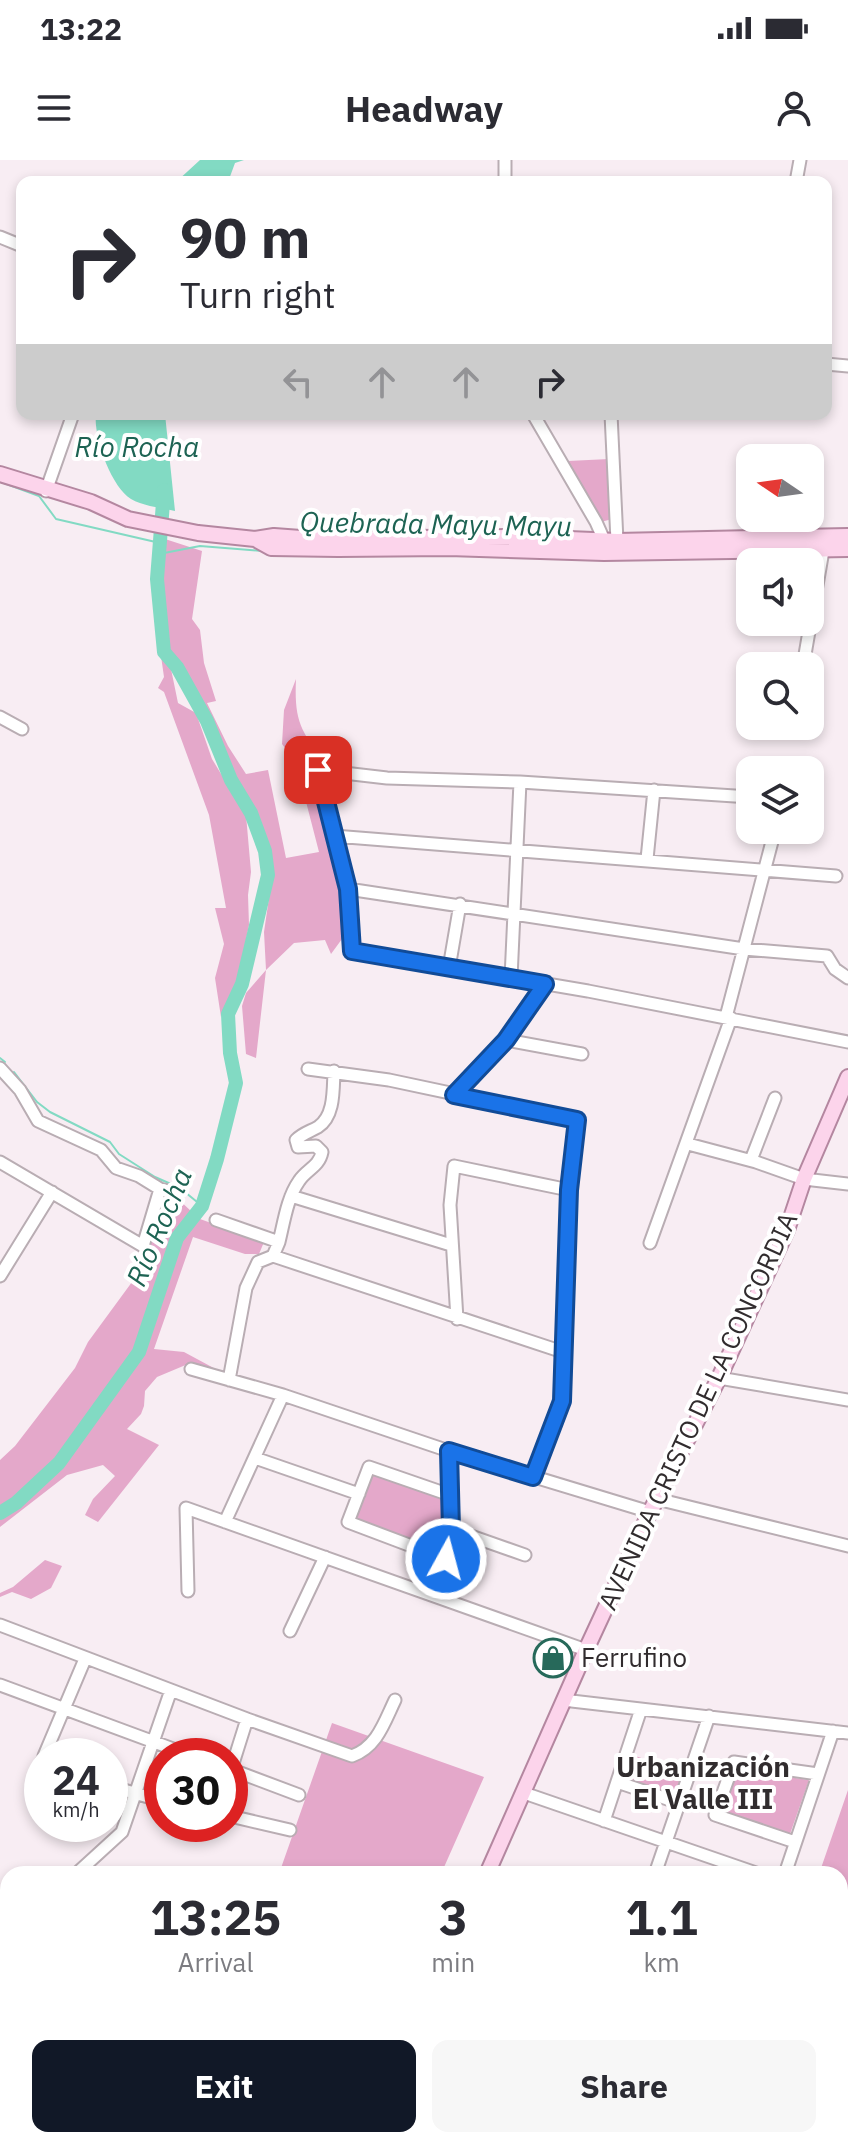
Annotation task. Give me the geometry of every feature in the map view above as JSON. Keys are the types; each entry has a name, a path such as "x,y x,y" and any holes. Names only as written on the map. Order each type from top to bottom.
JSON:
{"main road":[{"path":"0,474 46,491 91,502 128,519 198,533 255,539 271,548 825,542 848,536"},
{"path":"825,542 848,549"},
{"name":"AVENIDA CRISTO DE LA CONCORDIA","path":"491,1866 586,1650 654,1505 719,1378 787,1230 804,1179 848,1077"}],"street":[{"path":"46,491 71,420"},
{"path":"536,420 608,545"},
{"path":"608,545 611,420"},
{"path":"805,652 825,542"},
{"path":"0,717 22,729"},
{"path":"736,796 520,782 387,778 318,770 348,889 352,951 848,1042"},
{"path":"511,978 520,782"},
{"path":"647,859 654,790"},
{"path":"334,836 836,876"},
{"path":"650,1243 688,1144 729,1018 771,844"},
{"path":"348,889 744,949 827,956 835,969 848,978"},
{"path":"449,968 460,904"},
{"path":"454,1095 506,1040 545,984"},
{"path":"506,1040 582,1054"},
{"path":"0,1068 20,1090 38,1121 101,1150 116,1168 139,1176 160,1189 177,1193"},
{"path":"308,1069 334,1071 577,1120 569,1190 562,1401 533,1477"},
{"path":"273,1256 291,1196 300,1179 319,1163 322,1152 316,1146 298,1147 296,1140 305,1131 314,1130 323,1123 329,1113 334,1071"},
{"path":"751,1160 775,1098"},
{"path":"688,1144 751,1160 804,1179 848,1184"},
{"path":"0,1162 143,1246 160,1189"},
{"path":"457,1319 450,1205 454,1166 569,1190"},
{"path":"0,1276 52,1192"},
{"path":"291,1196 451,1245"},
{"path":"216,1220 279,1242"},
{"path":"229,1380 246,1288 258,1262 273,1256 563,1352"},
{"path":"191,1369 283,1395 533,1477 848,1546"},
{"path":"719,1378 848,1400"},
{"path":"225,1522 283,1395"},
{"path":"436,1595 451,1529 449,1451"},
{"path":"255,1458 359,1494"},
{"path":"446,1559 348,1522 369,1467 450,1495"},
{"path":"188,1591 186,1508 586,1650"},
{"path":"451,1529 525,1555"},
{"path":"290,1631 325,1557"},
{"path":"0,1625 352,1756 367,1751 395,1700"},
{"path":"51,1738 85,1659"},
{"path":"0,1685 144,1739"},
{"path":"154,1738 171,1690"},
{"path":"563,1700 848,1733"},
{"path":"604,1821 641,1709"},
{"path":"658,1866 709,1716"},
{"path":"241,1738 247,1719"},
{"path":"788,1866 833,1731"},
{"path":"795,1842 715,1815 734,1762 818,1774"},
{"path":"85,1866 122,1832 144,1772"},
{"path":"248,1777 299,1795"},
{"path":"617,1782 679,1803"},
{"path":"128,1792 144,1797"},
{"path":"524,1793 736,1866"},
{"path":"248,1820 290,1830"}],"shaded area":[{"path":"609,459 612,519 601,522 568,461"},
{"path":"165,539 202,551 192,619 200,630 204,663 216,701 207,703 246,774 268,770 286,858 319,852 296,763 282,744 284,710 296,679 296,706 301,725 326,764 311,764 341,874 350,928 331,954 325,940 294,943 266,970 264,932 272,877 270,851 256,812 202,700 169,648 163,578"},
{"path":"161,656 171,669 178,703 196,713 212,759 246,815 251,872 249,925 238,980 221,1017 215,978 224,944 215,908 226,908 209,815 164,692 158,688 164,677"},
{"path":"266,970 256,1058 246,1054 242,1006 246,993"},
{"path":"164,1195 177,1198 192,1212 172,1239 135,1352 56,1459 15,1500 0,1509 0,1460 15,1446 75,1368 88,1342 143,1267"},
{"path":"200,1219 264,1242 259,1254 245,1254 193,1237 154,1349 184,1352 223,1373 188,1364 157,1377 145,1391 141,1414 127,1429 159,1445 98,1522 85,1515 93,1499 115,1476 103,1465 67,1475 0,1527 0,1519 16,1509 61,1468 144,1353 174,1257 182,1240"},
{"path":"376,1473 443,1498 445,1527 441,1547 437,1550 357,1521 356,1514 370,1474"},
{"path":"45,1560 62,1566 51,1588 31,1599 12,1592 0,1597 0,1593 13,1587"},
{"path":"332,1723 484,1777 445,1866 282,1866"},
{"path":"633,1755 683,1773 675,1797 625,1779"},
{"path":"734,1769 809,1780 790,1834 720,1810"},
{"path":"848,1790 848,1866 822,1866"}],"water":[{"path":"200,160 244,160 235,163 230,176 183,176"},
{"name":"Río Rocha","path":"96,420 166,420 175,511 141,503 124,493 110,473"}],"waterway":[{"path":"1,482 39,496 56,519 160,543"},
{"name":"Río Rocha","path":"0,1513 16,1503 59,1463 139,1352 177,1238 202,1206 236,1083 230,1053 228,1014 242,984 268,875 265,851 251,813 231,780 207,721 177,667 164,652 157,579 164,490"},
{"name":"Quebrada Mayu Mayu","path":"159,554 200,546 262,551"},
{"path":"0,1058 5,1062"},
{"path":"14,1072 37,1102 50,1112 110,1142 119,1154 155,1177 180,1188 202,1206"}],"place":[{"name":"Ferrufino","path":"553,1658"}],"district":[{"name":"Urbanización El Valle III","path":"703,1783"}],"route":[{"path":"318,770 348,889 352,951 545,984 506,1040 454,1095 577,1120 569,1190 562,1401 533,1477 449,1451 451,1529 446,1559"}]}
